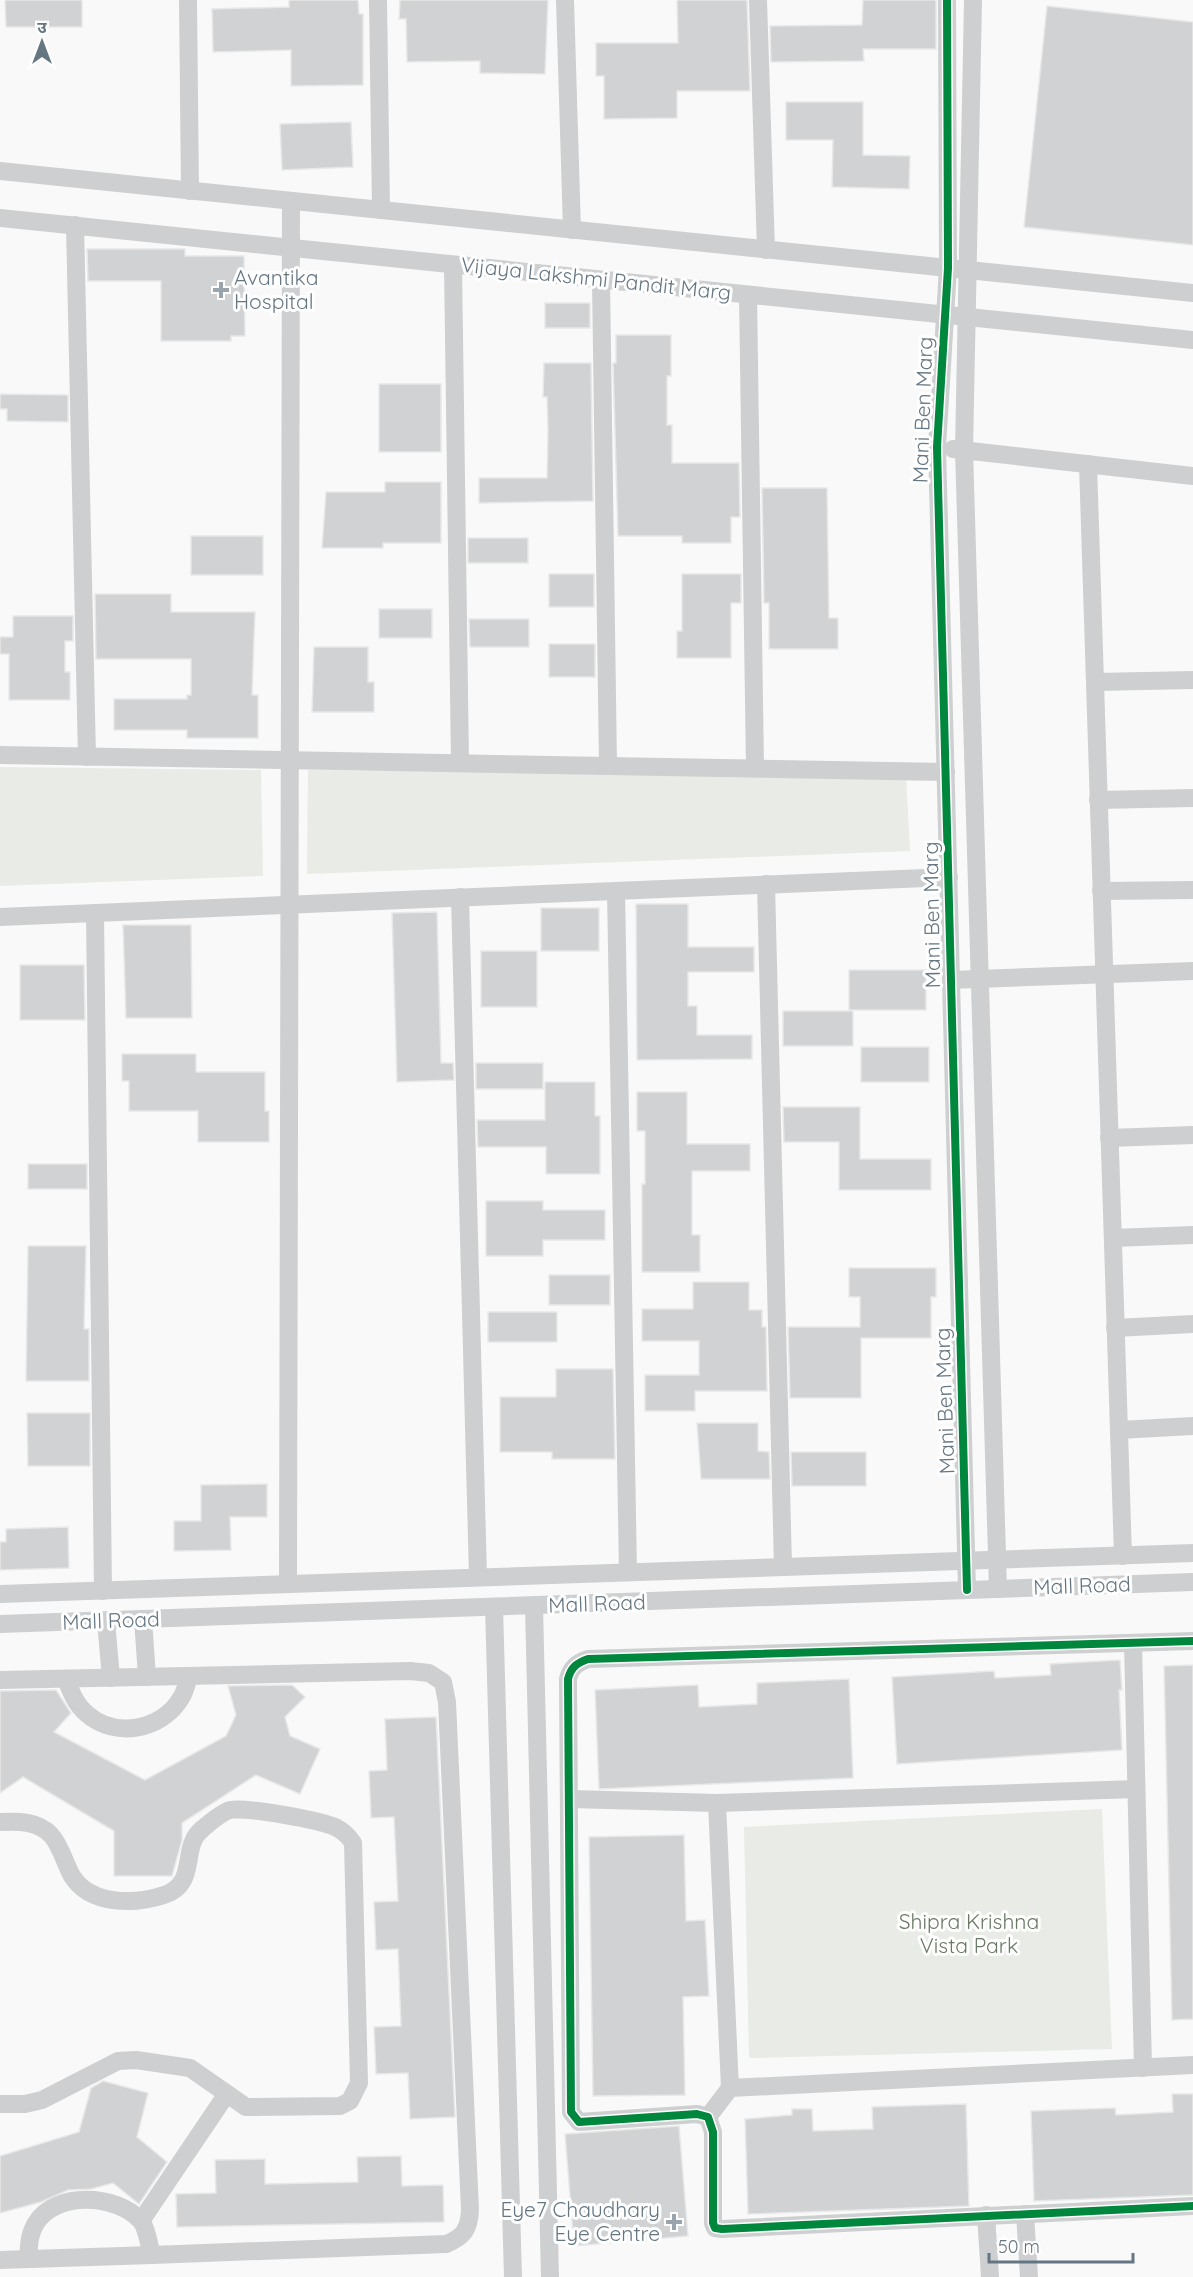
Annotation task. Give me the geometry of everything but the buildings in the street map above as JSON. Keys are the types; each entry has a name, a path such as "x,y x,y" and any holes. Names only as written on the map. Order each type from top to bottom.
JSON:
{"street":[{"path":"188,0 190,191"},
{"path":"378,0 381,210"},
{"path":"565,0 572,230"},
{"path":"758,0 766,250"},
{"name":"Mani Ben Marg","path":"947,0 948,268 937,447 967,1590"},
{"name":"Mani Ben Marg","path":"973,0 964,450 998,1589"},
{"path":"0,171 1193,293"},
{"path":"288,1584 291,201"},
{"name":"Vijaya Lakshmi Pandit Marg","path":"0,218 748,295 944,312 1193,340"},
{"path":"75,225 87,757"},
{"path":"453,264 460,763"},
{"path":"601,280 608,766"},
{"path":"748,295 756,768"},
{"name":"Mani Ben Marg","path":"937,447 964,450"},
{"path":"964,450 1193,476"},
{"path":"1088,464 1123,1556"},
{"path":"1095,682 1193,680"},
{"path":"0,755 946,772"},
{"path":"1098,800 1193,798"},
{"path":"0,917 949,877"},
{"path":"766,884 783,1567"},
{"path":"1101,891 1193,890"},
{"path":"616,891 628,1572"},
{"path":"460,897 478,1577"},
{"path":"95,913 103,1591"},
{"path":"951,980 1193,971"},
{"path":"1109,1138 1193,1135"},
{"path":"1113,1238 1193,1234"},
{"path":"1115,1328 1193,1324"},
{"path":"1119,1430 1193,1426"},
{"name":"Mall Road","path":"0,1594 1193,1553"},
{"name":"Mall Road","path":"0,1624 1193,1582"},
{"path":"534,1606 550,2277"},
{"path":"494,1607 513,2277"},
{"path":"143,1619 147,1677"},
{"path":"106,1621 111,1678"},
{"path":"708,2117 697,2114 590,2123 579,2122 571,2112 571,1799 568,1679 571,1670 578,1662 588,1659 1193,1641"},
{"path":"1133,1643 1143,2068"},
{"path":"0,1680 410,1671 429,1673 443,1682 448,1714 470,2217 462,2238 446,2244 0,2260"},
{"path":"66,1679 74,1699 88,1715 107,1726 128,1729 149,1725 168,1714 182,1698 189,1676"},
{"path":"571,1799 717,1803 1136,1789"},
{"path":"708,2117 730,2088 717,1803"},
{"path":"0,1822 18,1821 36,1825 51,1836 75,1880 88,1894 106,1899 138,1901 166,1895 183,1881 198,1833 227,1811 245,1809 321,1823 336,1827 347,1834 353,1844 359,2083 350,2101 340,2106 254,2107 238,2103 190,2068 136,2060 118,2061 42,2100 24,2104 0,2104"},
{"path":"730,2088 1193,2065"},
{"path":"141,2221 226,2095"},
{"path":"708,2117 712,2132 712,2223 715,2228 1193,2206"},
{"path":"28,2259 30,2235 37,2220 50,2208 71,2200 92,2200 117,2204 141,2221 152,2255"},
{"path":"1025,2214 1029,2277"},
{"path":"986,2215 990,2277"}],"green space":[{"path":"0,767 261,770 263,876 0,886"},
{"path":"308,770 906,777 910,851 307,874"},
{"name":"Shipra Krishna Vista Park","path":"1102,1809 1112,2049 749,2058 744,1827"}],"cycle path":[{"path":"947,0 948,268 937,447 967,1590"},
{"path":"1193,1641 588,1659 575,1666 568,1679 571,2112 579,2122 697,2114 708,2117 713,2132 713,2223 715,2228 722,2229 1193,2206"}],"place":[{"name":"Avantika Hospital","path":"221,290"},
{"name":"Eye7 Chaudhary Eye Centre","path":"674,2222"}]}
